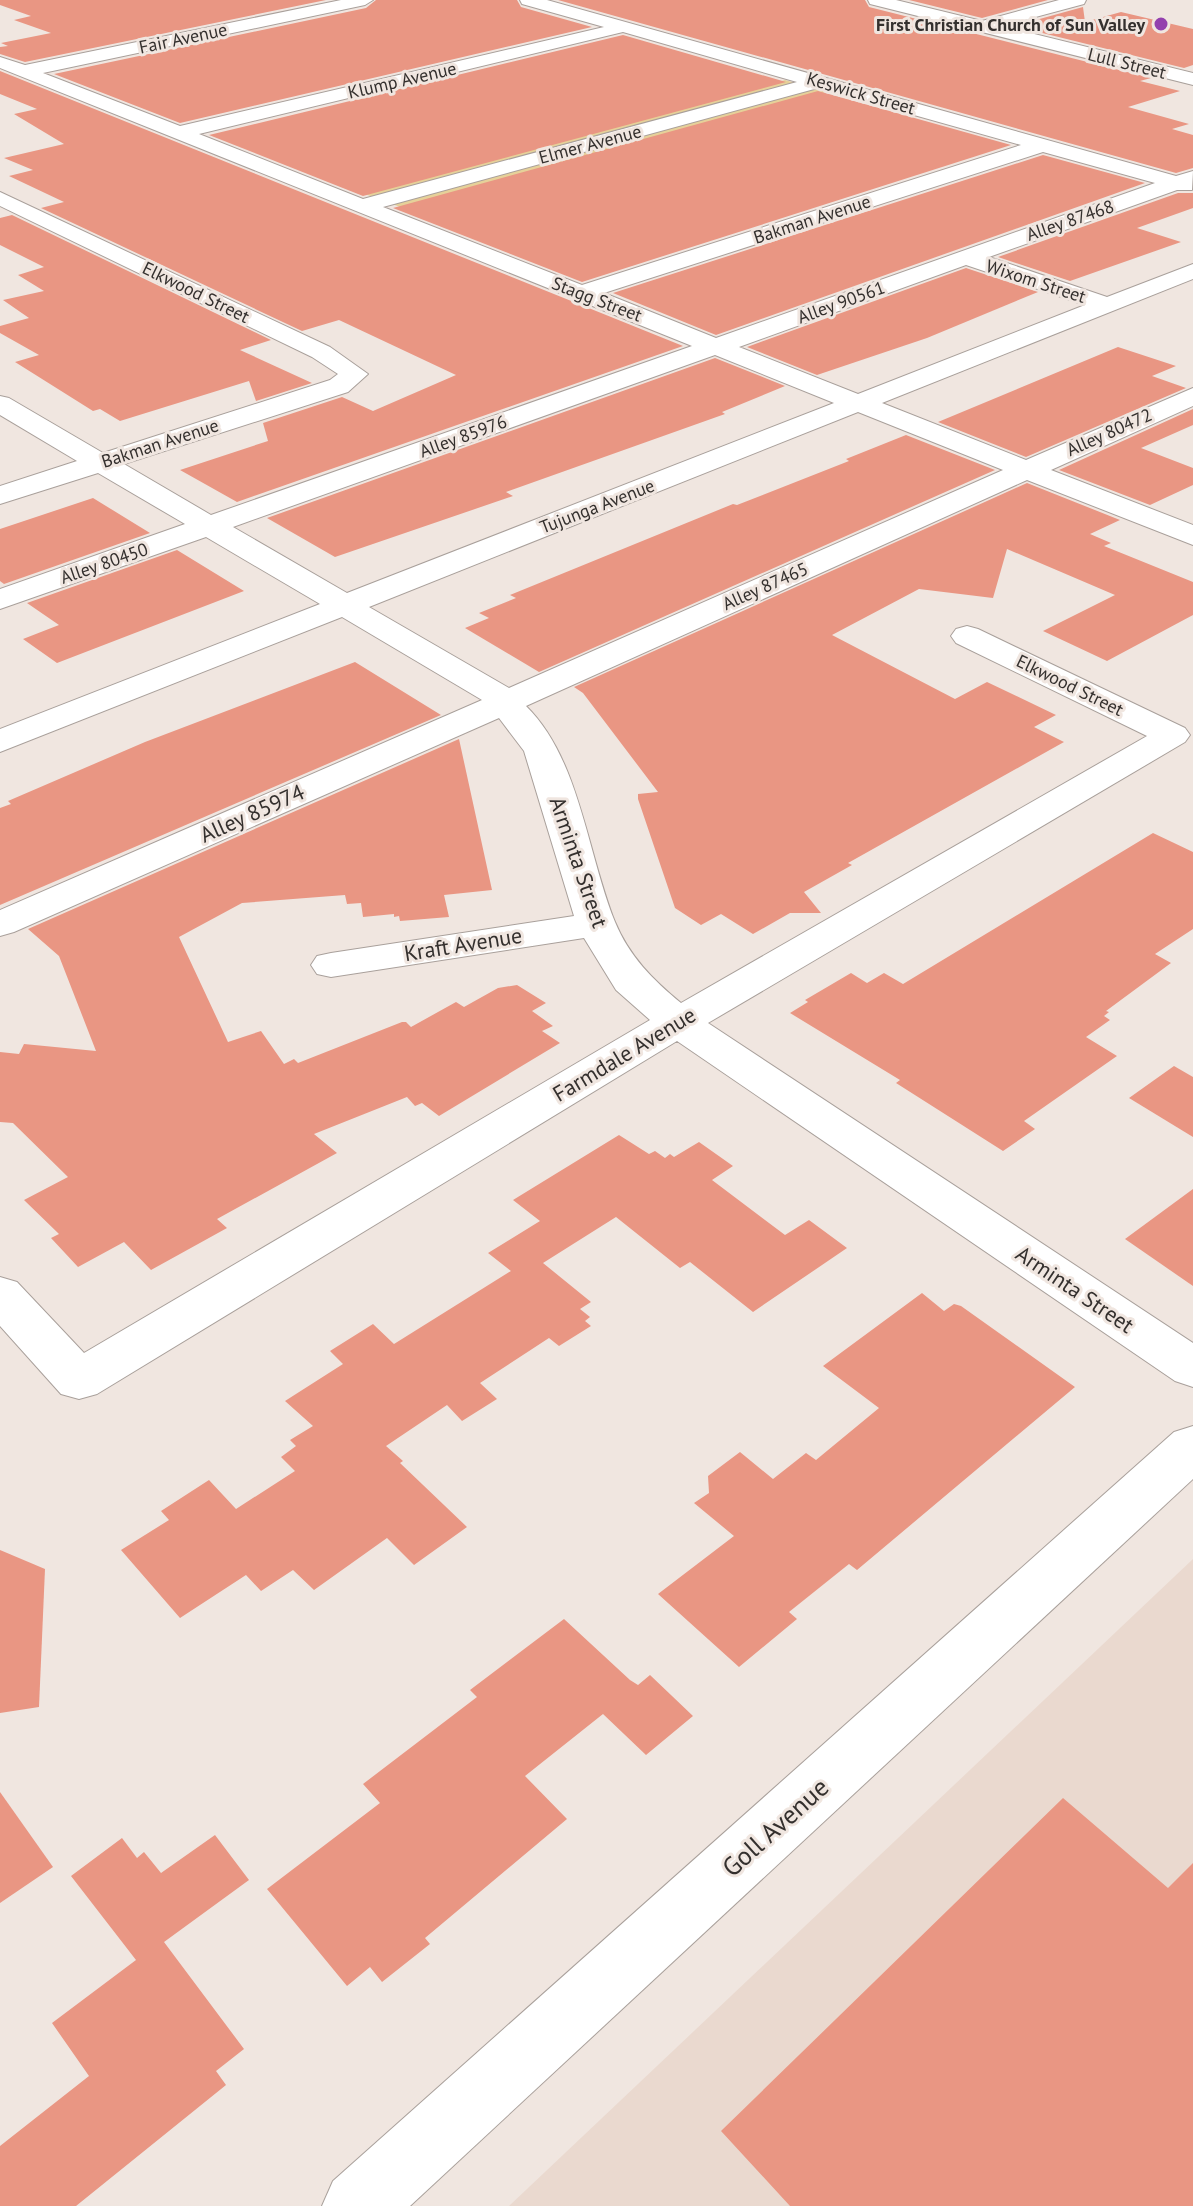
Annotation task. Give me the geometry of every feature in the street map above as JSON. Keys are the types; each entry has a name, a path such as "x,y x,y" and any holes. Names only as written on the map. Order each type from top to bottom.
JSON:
{"street":[{"name":"Fair Avenue","path":"12,74 365,0"},
{"name":"Keswick Street","path":"528,0 1187,183"},
{"name":"Lull Street","path":"876,0 1193,79"},
{"path":"980,26 1078,0"},
{"name":"Klump Avenue","path":"177,133 627,27"},
{"name":"Stagg Street","path":"0,62 12,74 177,133 1193,536"},
{"name":"Elmer Avenue","path":"361,206 820,82"},
{"name":"Bakman Avenue","path":"581,293 1043,145"},
{"name":"Alley 87468","path":"965,257 1187,183"},
{"name":"Elkwood Street","path":"0,198 321,352 355,374 339,386 321,392"},
{"name":"Wixom Street","path":"965,257 1108,305"},
{"name":"Alley 90561","path":"717,346 965,257"},
{"name":"Tujunga Avenue","path":"0,741 1193,271"},
{"name":"Alley 85976","path":"209,526 717,346"},
{"name":"Bakman Avenue","path":"0,495 321,392"},
{"name":"Alley 80472","path":"1026,469 1193,396"},
{"name":"Arminta Street","path":"0,404 493,692 525,724 542,751 596,924 630,981 678,1022 1193,1368"},
{"name":"Alley 87465","path":"504,703 1026,469"},
{"name":"Alley 80450","path":"0,600 209,526"},
{"name":"Elkwood Street","path":"967,636 1173,735"},
{"name":"Alley 85974","path":"0,924 504,703"},
{"name":"Farmdale Avenue","path":"0,1295 79,1380 678,1022 1173,735"},
{"name":"Kraft Avenue","path":"331,965 596,924"},
{"name":"Goll Avenue","path":"358,2206 1193,1447"}],"shaded area":[{"path":"785,80 826,92 403,208 365,194"},
{"path":"1193,1559 1193,2206 509,2206"}],"building":[{"path":"0,0 326,0 25,62 0,54 0,47 8,46 1,43 51,33 14,20 31,16 0,5"},
{"path":"376,0 517,0 521,7 592,27 180,123 54,74 366,8"},
{"path":"558,0 865,0 869,7 1151,78 1140,81 1180,91 1128,107 1189,124 1172,129 1193,135 1193,168 1176,173"},
{"path":"909,0 1048,0 982,18"},
{"path":"1083,7 1085,22 1121,12 1193,29 1193,65 1184,68 1014,26"},
{"path":"623,35 786,82 363,196 209,135"},
{"path":"0,71 683,346 237,502 180,470 268,441 263,423 342,397 373,411 456,375 339,320 302,331 41,208 64,202 9,176 33,170 4,158 64,144 14,114 37,109 0,94"},
{"path":"818,91 1011,145 582,282 393,208"},
{"path":"1043,155 1145,183 716,335 613,293"},
{"path":"1178,193 1193,193 1193,208 1137,228 1181,242 1070,281 998,257"},
{"path":"12,215 271,340 240,350 312,383 256,401 249,381 120,421 100,409 93,411 15,362 39,355 0,333 0,326 29,318 3,300 44,291 18,275 44,267 0,245 0,218"},
{"path":"966,268 1038,292 927,338 817,375 747,347"},
{"path":"1118,347 1176,366 1152,376 1186,388 1026,457 938,422"},
{"path":"715,358 785,386 722,412 725,414 506,492 513,496 335,557 267,518"},
{"path":"1193,409 1193,425 1141,448 1193,468 1193,485 1150,505 1059,470"},
{"path":"906,435 995,470 539,672 465,628 489,618 479,613 516,598 510,595 733,504 849,461 846,459"},
{"path":"1027,483 1120,520 1090,534 1111,543 1104,546 1193,582 1193,615 1107,661 1043,631 1115,595 1007,549 993,598 919,589 832,635 955,699 987,682 1056,715 1034,727 1064,742 848,863 852,865 804,892 821,913 790,913 753,934 721,914 701,925 675,908 638,799 638,794 658,792 583,693 574,687"},
{"path":"93,498 150,533 4,584 0,581 0,529"},
{"path":"177,550 244,591 57,663 23,639 59,625 27,603"},
{"path":"355,662 441,715 0,905 0,808 11,804 8,801 145,742"},
{"path":"459,739 492,890 444,895 449,917 400,921 399,916 394,917 394,914 363,917 361,903 347,904 345,895 242,903 179,937 228,1042 261,1031 284,1064 294,1059 298,1063 402,1022 411,1027 456,1002 464,1007 498,988 517,985 546,1003 532,1011 553,1026 542,1031 560,1043 439,1116 422,1103 415,1106 407,1097 314,1134 337,1153 217,1219 227,1228 151,1270 124,1242 78,1267 51,1238 59,1234 24,1200 68,1177 13,1123 0,1122 0,1052 19,1054 24,1044 96,1051 59,956 28,929"},
{"path":"1153,833 1193,852 1193,929 1155,954 1171,963 1106,1011 1109,1012 1104,1016 1110,1020 1086,1037 1117,1056 1024,1121 1035,1129 1003,1151 896,1083 900,1080 790,1013 808,1002 805,1000 851,973 867,983 884,973 903,984"},
{"path":"1174,1066 1193,1077 1193,1137 1129,1098"},
{"path":"619,1135 649,1154 655,1151 665,1158 670,1154 674,1157 699,1142 733,1166 712,1180 785,1235 809,1220 847,1248 753,1312 690,1262 680,1268 616,1217 543,1263 591,1302 580,1309 590,1317 585,1321 591,1326 559,1346 549,1338 480,1383 497,1399 462,1421 447,1405 386,1446 467,1527 414,1565 387,1538 314,1590 293,1570 261,1591 246,1575 180,1618 121,1550 169,1520 161,1511 209,1480 236,1509 295,1471 281,1457 296,1446 290,1440 313,1426 285,1401 343,1364 330,1351 373,1324 394,1344 511,1271 488,1253 540,1221 513,1200"},
{"path":"1193,1189 1193,1286 1125,1239"},
{"path":"922,1293 944,1311 954,1304 961,1306 1075,1387 857,1570 849,1564 789,1612 797,1619 739,1667 658,1594 734,1536 694,1503 709,1493 708,1476 740,1452 773,1479 806,1453 816,1460 879,1408 823,1366"},
{"path":"0,1550 45,1569 39,1707 0,1713"},
{"path":"564,1619 630,1680 638,1685 650,1675 693,1716 646,1755 603,1714 525,1776 567,1819 425,1938 430,1944 382,1982 370,1967 347,1986 267,1889 380,1803 363,1784 477,1697 470,1690"},
{"path":"0,1792 53,1867 0,1903"},
{"path":"1063,1798 1168,1888 1193,1863 1193,2206 790,2206 721,2131"},
{"path":"215,1835 249,1880 164,1942 244,2049 216,2071 226,2085 76,2206 0,2206 0,2146 89,2076 52,2023 136,1960 71,1876 122,1838 137,1858 144,1852 161,1873"}],"place":[{"name":"First Christian Church of Sun Valley","path":"1161,24"}]}
